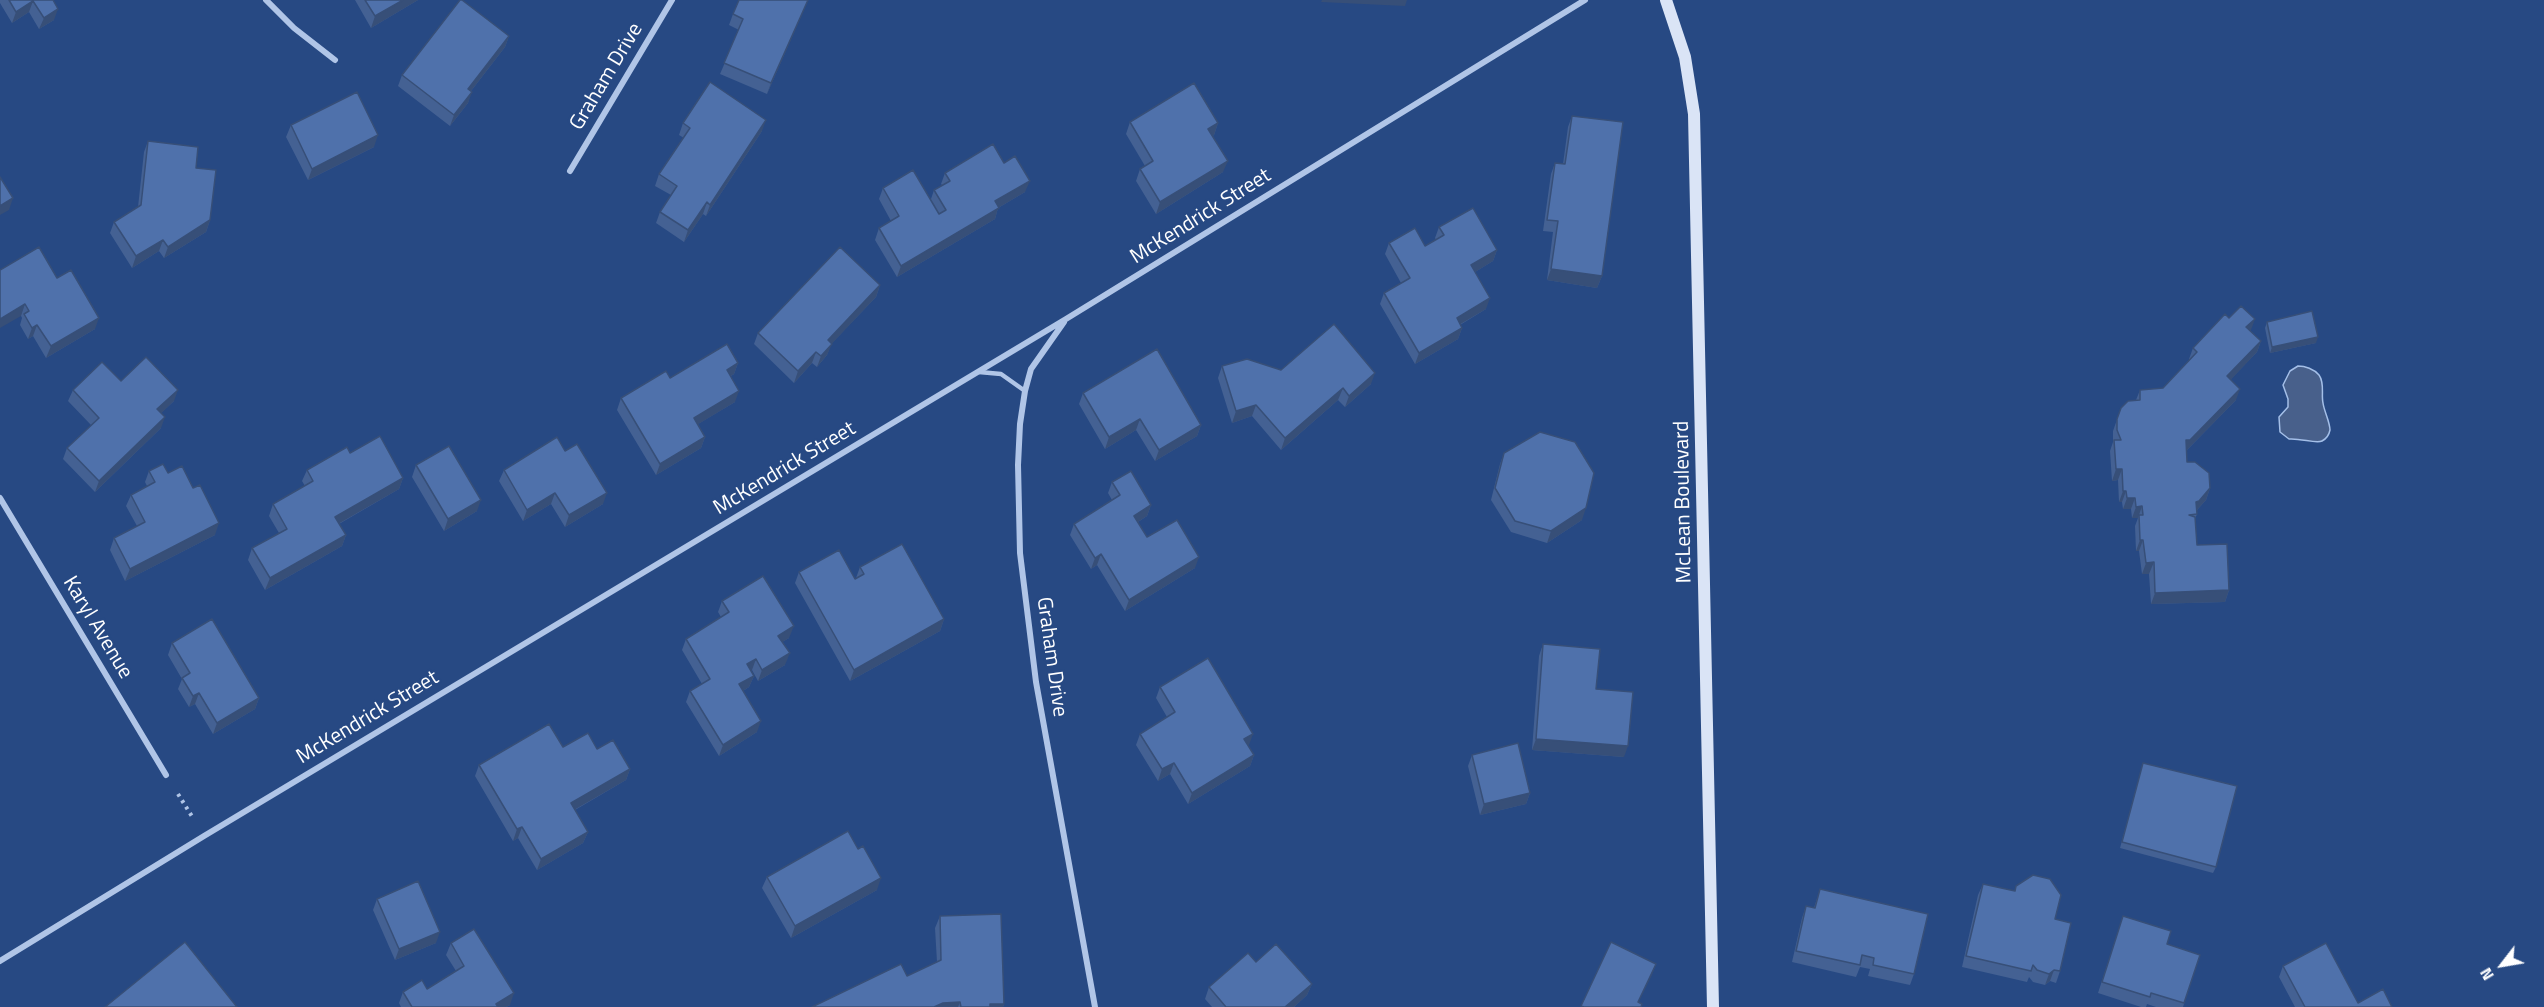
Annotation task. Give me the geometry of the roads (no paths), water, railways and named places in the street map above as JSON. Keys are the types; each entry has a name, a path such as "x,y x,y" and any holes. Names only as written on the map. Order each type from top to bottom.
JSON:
{"street":[{"path":"266,0 294,28 335,60"},
{"name":"Graham Drive","path":"570,171 672,0"},
{"name":"McKendrick Street","path":"0,961 204,836 1066,319 1584,0"},
{"name":"McLean Boulevard","path":"1666,0 1685,57 1694,114 1700,293 1713,1007"},
{"name":"Graham Drive","path":"1066,319 1031,369 1025,391 1020,424 1018,465 1020,553 1036,682 1095,1007"},
{"name":"Karyl Avenue","path":"0,498 166,775"}],"lane":[{"path":"978,372 1001,374 1025,391"}],"water":[{"path":"2298,366 2312,370 2321,378 2323,403 2330,430 2322,441 2289,439 2280,432 2279,417 2288,407 2283,385 2290,371"}]}
